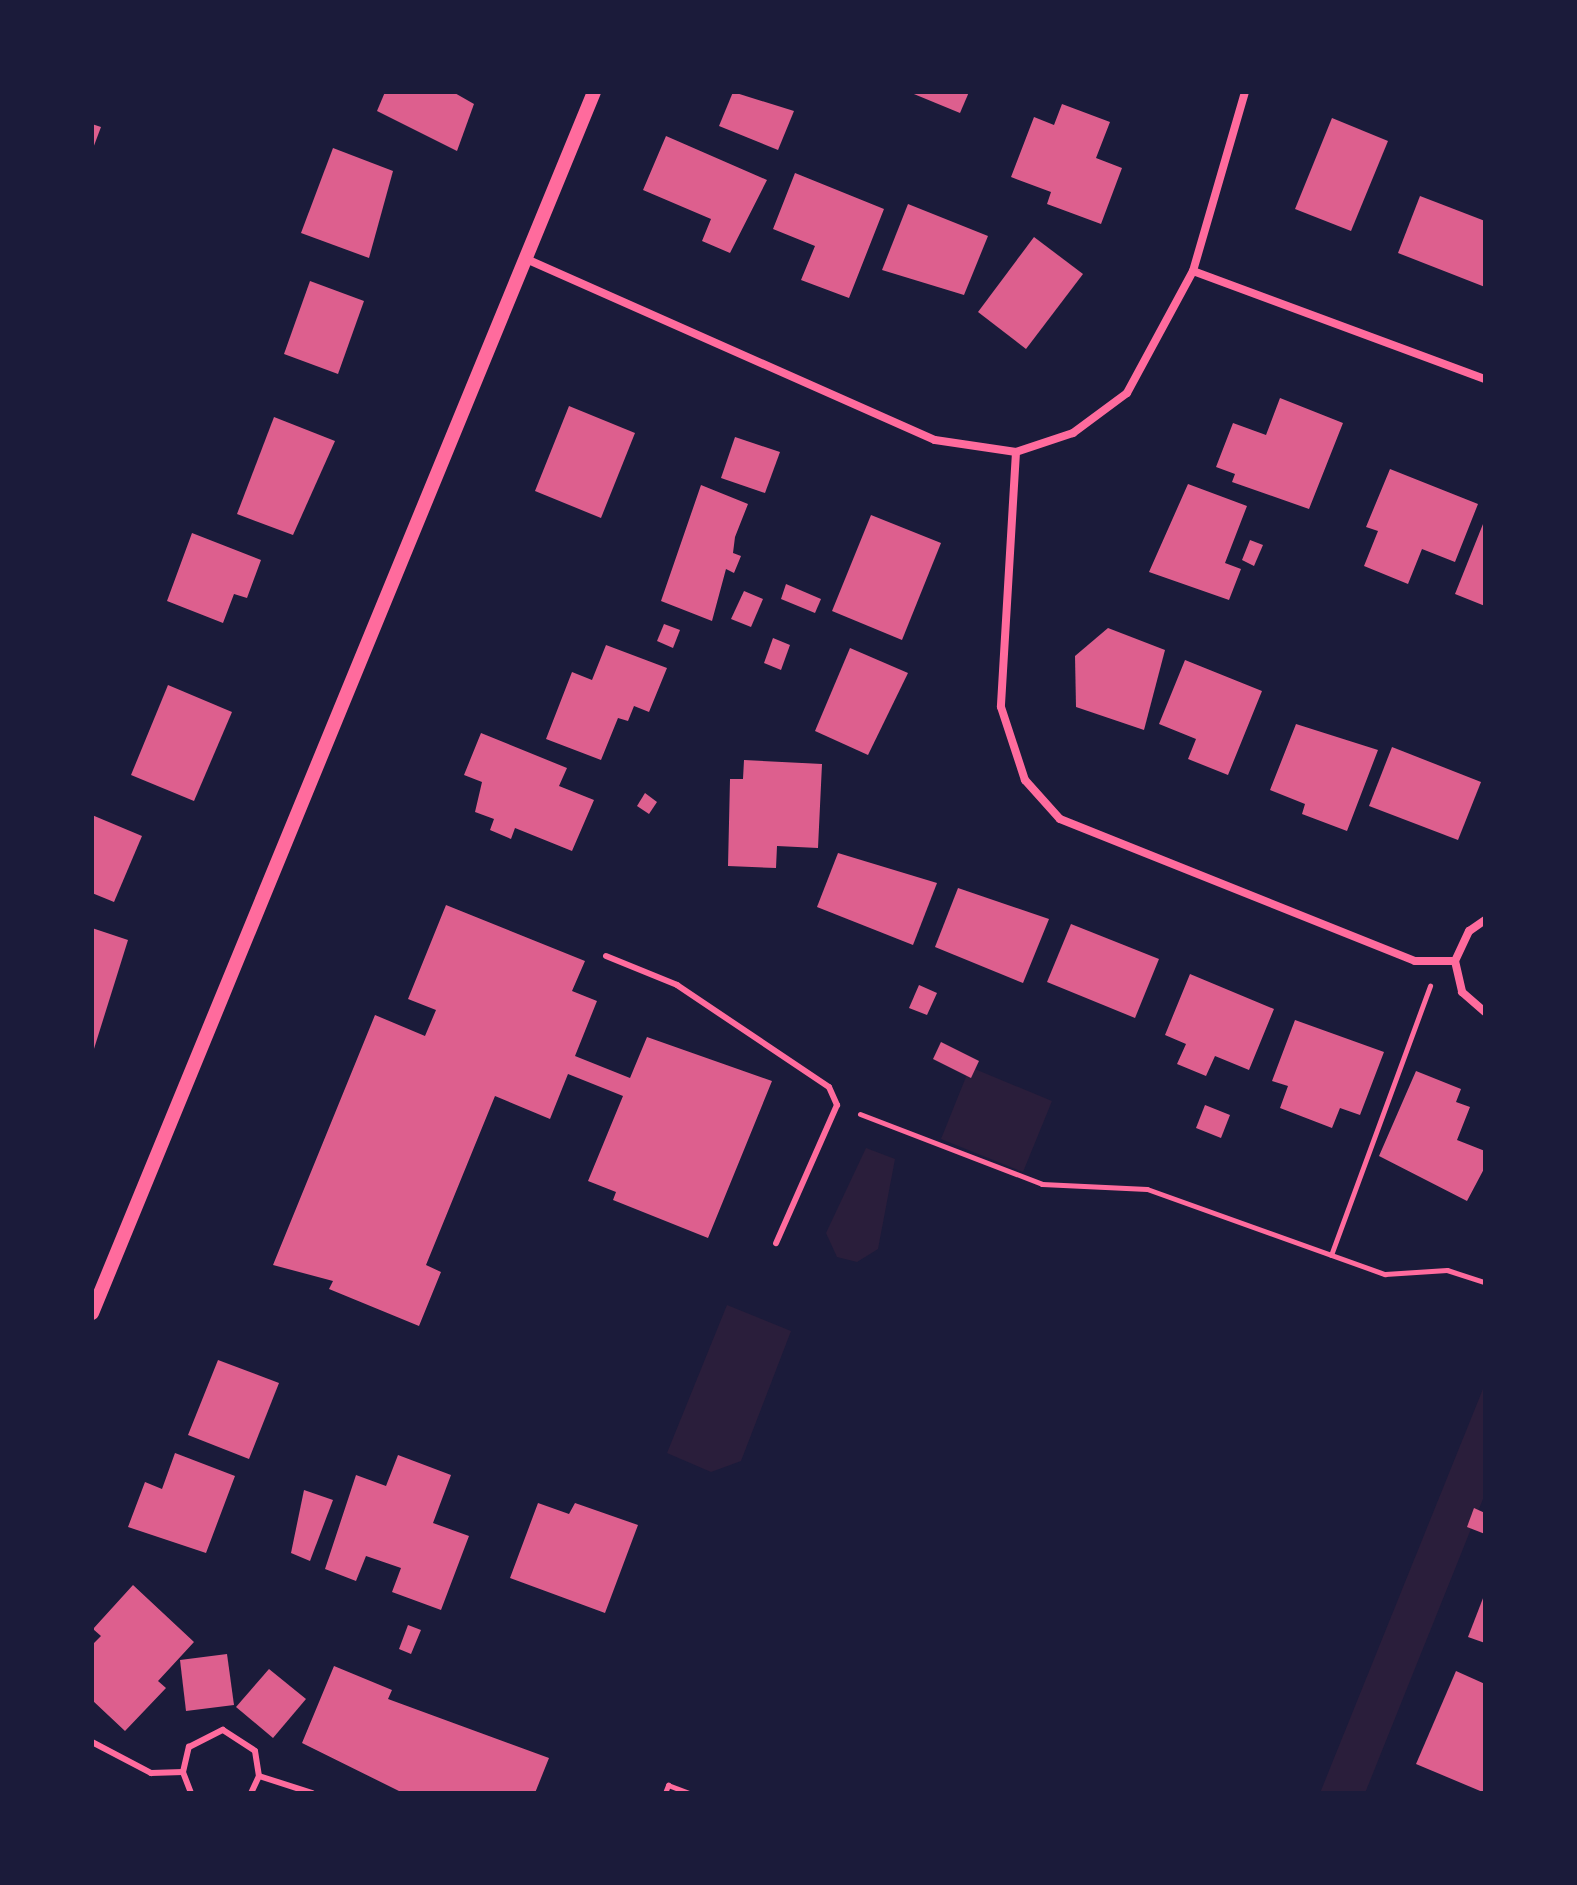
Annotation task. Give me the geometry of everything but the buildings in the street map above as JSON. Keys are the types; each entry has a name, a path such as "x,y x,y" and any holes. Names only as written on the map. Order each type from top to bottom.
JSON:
{"street":[{"path":"92,1313 523,258 594,92"},
{"path":"523,258 935,440 1016,452 1073,433 1127,393 1193,271 1245,92"},
{"path":"1193,271 1485,379"},
{"path":"1016,452 1001,707 1025,780 1060,819 1415,961 1455,961"},
{"path":"1485,920 1469,931 1455,961 1462,992 1485,1012"}],"lane":[{"path":"606,956 677,985 806,1066 837,1105 776,1243"},
{"path":"191,1793 183,1772 198,1737 223,1730 247,1740 259,1776 251,1793"},
{"path":"92,1742 151,1773 183,1772"},
{"path":"259,1776 312,1793"}],"path":[{"path":"1331,1255 1430,996 1431,961"},
{"path":"837,1105 1042,1184 1147,1189 1385,1274 1447,1270 1485,1282"},
{"path":"665,1793 668,1785 689,1793"}],"shaded area":[{"path":"970,1067 1052,1101 1023,1172 941,1139"},
{"path":"866,1148 895,1159 878,1249 857,1262 837,1257 826,1233"},
{"path":"727,1305 791,1331 741,1461 711,1472 667,1453"},
{"path":"1485,1384 1485,1494 1365,1793 1320,1793"}]}
